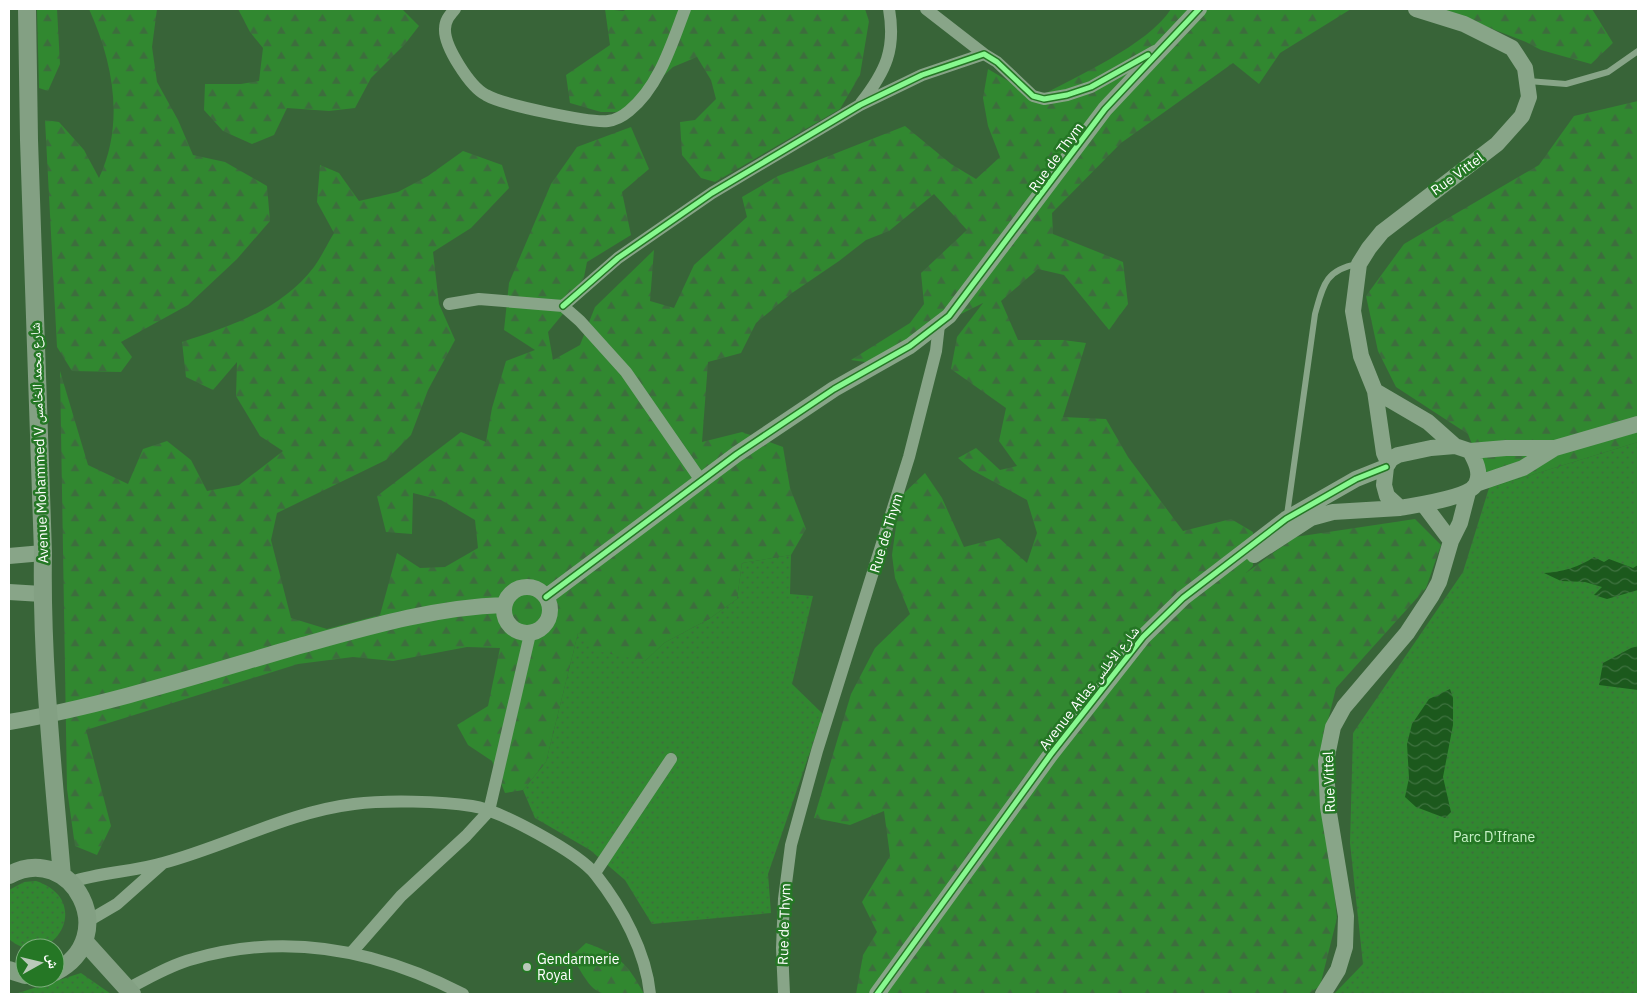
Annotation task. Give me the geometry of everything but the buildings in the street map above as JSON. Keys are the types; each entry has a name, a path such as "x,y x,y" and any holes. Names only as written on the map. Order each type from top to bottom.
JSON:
{"main road":[{"name":"Avenue Mohammed V شارع محمد الخامس","path":"27,9 29,140 43,553 42,594 48,715 66,879"},
{"path":"9,875 26,869 38,868 66,879 83,900 88,921 84,942 73,960 65,965"},
{"path":"84,942 130,992"}],"street":[{"path":"455,9 446,21 445,30 448,42 465,73 483,94 506,103 606,121 628,112 651,85 670,50 685,9"},
{"path":"860,105 882,73 893,42 889,9"},
{"path":"926,9 997,62 1034,96 1044,99 1061,97 1091,86 1160,48"},
{"name":"Rue de Thym","path":"784,994 784,899 791,845 817,752 909,457 936,351 939,325 961,303 1105,110 1160,48 1199,9"},
{"name":"Rue Vittel","path":"1400,508 1387,496 1384,485 1387,465 1375,391 1361,356 1353,311 1359,264 1382,232 1406,211 1485,155 1514,126 1526,106 1528,81 1525,68 1518,56 1506,44 1464,24 1416,9"},
{"path":"563,306 618,258 678,215 860,105 922,75 984,54"},
{"path":"449,304 479,299 563,306 580,321 626,372 702,482"},
{"path":"546,597 630,532 702,482 737,454 834,389 910,346 939,325"},
{"path":"1375,391 1428,422 1462,448"},
{"path":"1555,448 1638,424"},
{"name":"Rue Vittel","path":"1322,994 1338,970 1346,947 1346,916 1328,800 1326,761 1332,727 1344,707 1407,633 1432,595 1445,566 1451,542 1472,488 1477,465 1462,448"},
{"name":"Avenue Atlas شارع الأطلس","path":"877,994 1051,754 1142,637 1183,598 1286,519 1356,479 1387,465 1398,455 1411,452 1462,448 1555,448"},
{"name":"Avenue Atlas شارع الأطلس","path":"888,994 1049,774 1131,666 1171,622 1233,570 1311,518 1333,512 1400,508 1424,504 1524,468 1555,448"},
{"path":"1424,504 1451,542"},
{"path":"9,556 43,553"},
{"path":"522,587 539,590 546,597 550,605 550,615 546,624 530,634 513,630 503,614 504,605 514,591 522,587"},
{"path":"9,592 42,594"},
{"path":"9,722 48,715 389,622 468,607 504,605"},
{"path":"352,952 401,896 466,836 489,811 530,634"},
{"path":"595,873 671,759"},
{"path":"66,879 162,864 311,813 354,804 398,802 472,806 489,811 532,830 595,873 620,912 639,948 650,994"},
{"path":"88,921 117,904 162,864"},
{"path":"130,992 166,969 218,953 292,944 352,952 407,969 463,994"}],"lane":[{"path":"1528,81 1566,84 1608,72 1638,51"},
{"path":"1286,519 1315,314 1324,283 1340,270 1359,264"}],"green space":[{"path":"37,9 57,9 60,64 48,91 39,88"},
{"path":"89,9 157,9 152,47 157,82 178,120 193,155 225,162 267,186 270,221 237,259 188,305 121,342 132,357 121,372 72,371 57,347 45,120 59,122 84,150 99,178 112,136 114,114 110,71"},
{"path":"238,9 402,9 419,26 405,44 371,78 355,108 329,111 287,108 274,135 252,144 223,131 204,110 205,84 241,84 259,81 263,48 250,32"},
{"path":"605,9 623,11 628,9 865,9 869,21 860,75 840,109 715,182 701,178 682,155 680,122 695,120 716,99 711,80 697,57 673,67 624,112 601,112 570,103 566,75 610,45"},
{"path":"1171,9 1351,9 1280,53 1259,84 1233,63 1121,143 1052,213 1053,234 1123,262 1128,304 1109,330 1064,275 1038,269 1001,301 1018,340 1063,340 1086,343 1063,417 1106,419 1128,457 1183,531 1231,519 1253,532 1253,566 1246,573 1295,537 1415,519 1441,545 1426,588 1336,688 1320,753 1337,918 1320,986 1308,994 856,994 863,955 877,932 862,902 890,856 884,811 850,825 814,818 851,694 875,648 910,614 895,578 892,555 900,497 925,473 942,498 964,547 999,538 1027,563 1037,533 1027,500 972,470 958,458 976,448 1000,470 1017,466 999,441 1006,408 951,369 957,337 983,303 923,333 872,363 851,360 910,323 924,304 921,273 967,230 934,194 889,231 866,240 792,293 756,323 741,353 708,362 702,442 742,432 783,447 790,488 806,529 791,555 742,563 737,599 709,619 664,643 645,661 597,651 578,633 546,762 523,790 505,793 492,761 468,745 457,725 488,706 500,648 467,647 393,661 353,657 298,664 86,730 111,826 97,855 75,846 67,789 60,371 88,465 128,484 143,449 167,441 191,460 207,491 239,485 283,451 260,436 236,396 237,362 213,390 186,377 182,342 219,330 254,315 286,295 314,267 334,233 317,202 320,165 339,173 359,201 398,192 428,176 463,151 502,165 509,188 471,228 433,252 439,304 455,340 428,390 411,435 386,460 277,513 271,540 291,618 327,629 380,615 397,553 420,568 445,567 478,548 475,520 441,500 413,493 412,534 386,532 377,496 461,432 486,442 492,408 506,361 535,350 504,330 509,283 551,184 577,147 631,127 649,169 622,192 631,235 587,262 581,292 548,332 553,360 580,345 595,307 654,250 650,301 674,308 694,265 747,217 742,197 778,176 905,126 951,164 976,179 1000,157 988,126 983,98 988,69 1037,98 1129,47 1146,35"},
{"path":"1441,9 1592,9 1613,43 1591,64 1541,50 1526,42"},
{"path":"1638,101 1638,442 1489,488 1468,434 1396,387 1378,351 1366,296 1404,244 1539,165 1574,116"},
{"name":"Parc D'Ifrane","path":"1638,442 1638,994 1334,994 1363,964 1350,843 1353,733 1463,572 1489,488"},
{"path":"791,555 790,594 813,596 792,684 823,714 768,874 771,913 652,924 625,880 590,850 535,818 523,790 546,762 578,633 645,661 664,643 709,619 737,599 742,563"},
{"path":"36,881 54,891 63,904 65,918 61,931 55,938 15,938 15,943 9,939 9,890 24,882"},
{"path":"586,943 606,951 621,961 633,975 644,994 606,994 593,988 580,971 572,956"},
{"path":"81,973 111,994 15,994 34,988 65,988 65,978"}],"water":[{"path":"1594,557 1604,562 1609,559 1633,568 1638,565 1638,590 1607,599 1594,595 1602,587 1585,582 1561,581 1544,573 1583,564"},
{"path":"1638,646 1638,690 1599,685 1603,663"},
{"path":"1450,689 1453,698 1453,725 1443,777 1451,812 1445,818 1416,807 1405,797 1409,778 1407,744 1412,724 1429,699"}],"cycle path":[{"path":"546,597 737,454 834,389 910,346 949,316 1105,109 1199,9"},
{"path":"563,306 618,258 712,193 860,105 922,75 984,54 997,62 1033,96 1044,99 1067,95 1091,87 1148,55"},
{"path":"877,994 1051,754 1143,637 1183,598 1286,519 1356,479 1386,467"}],"place":[{"name":"Gendarmerie Royal","path":"527,967"}]}
